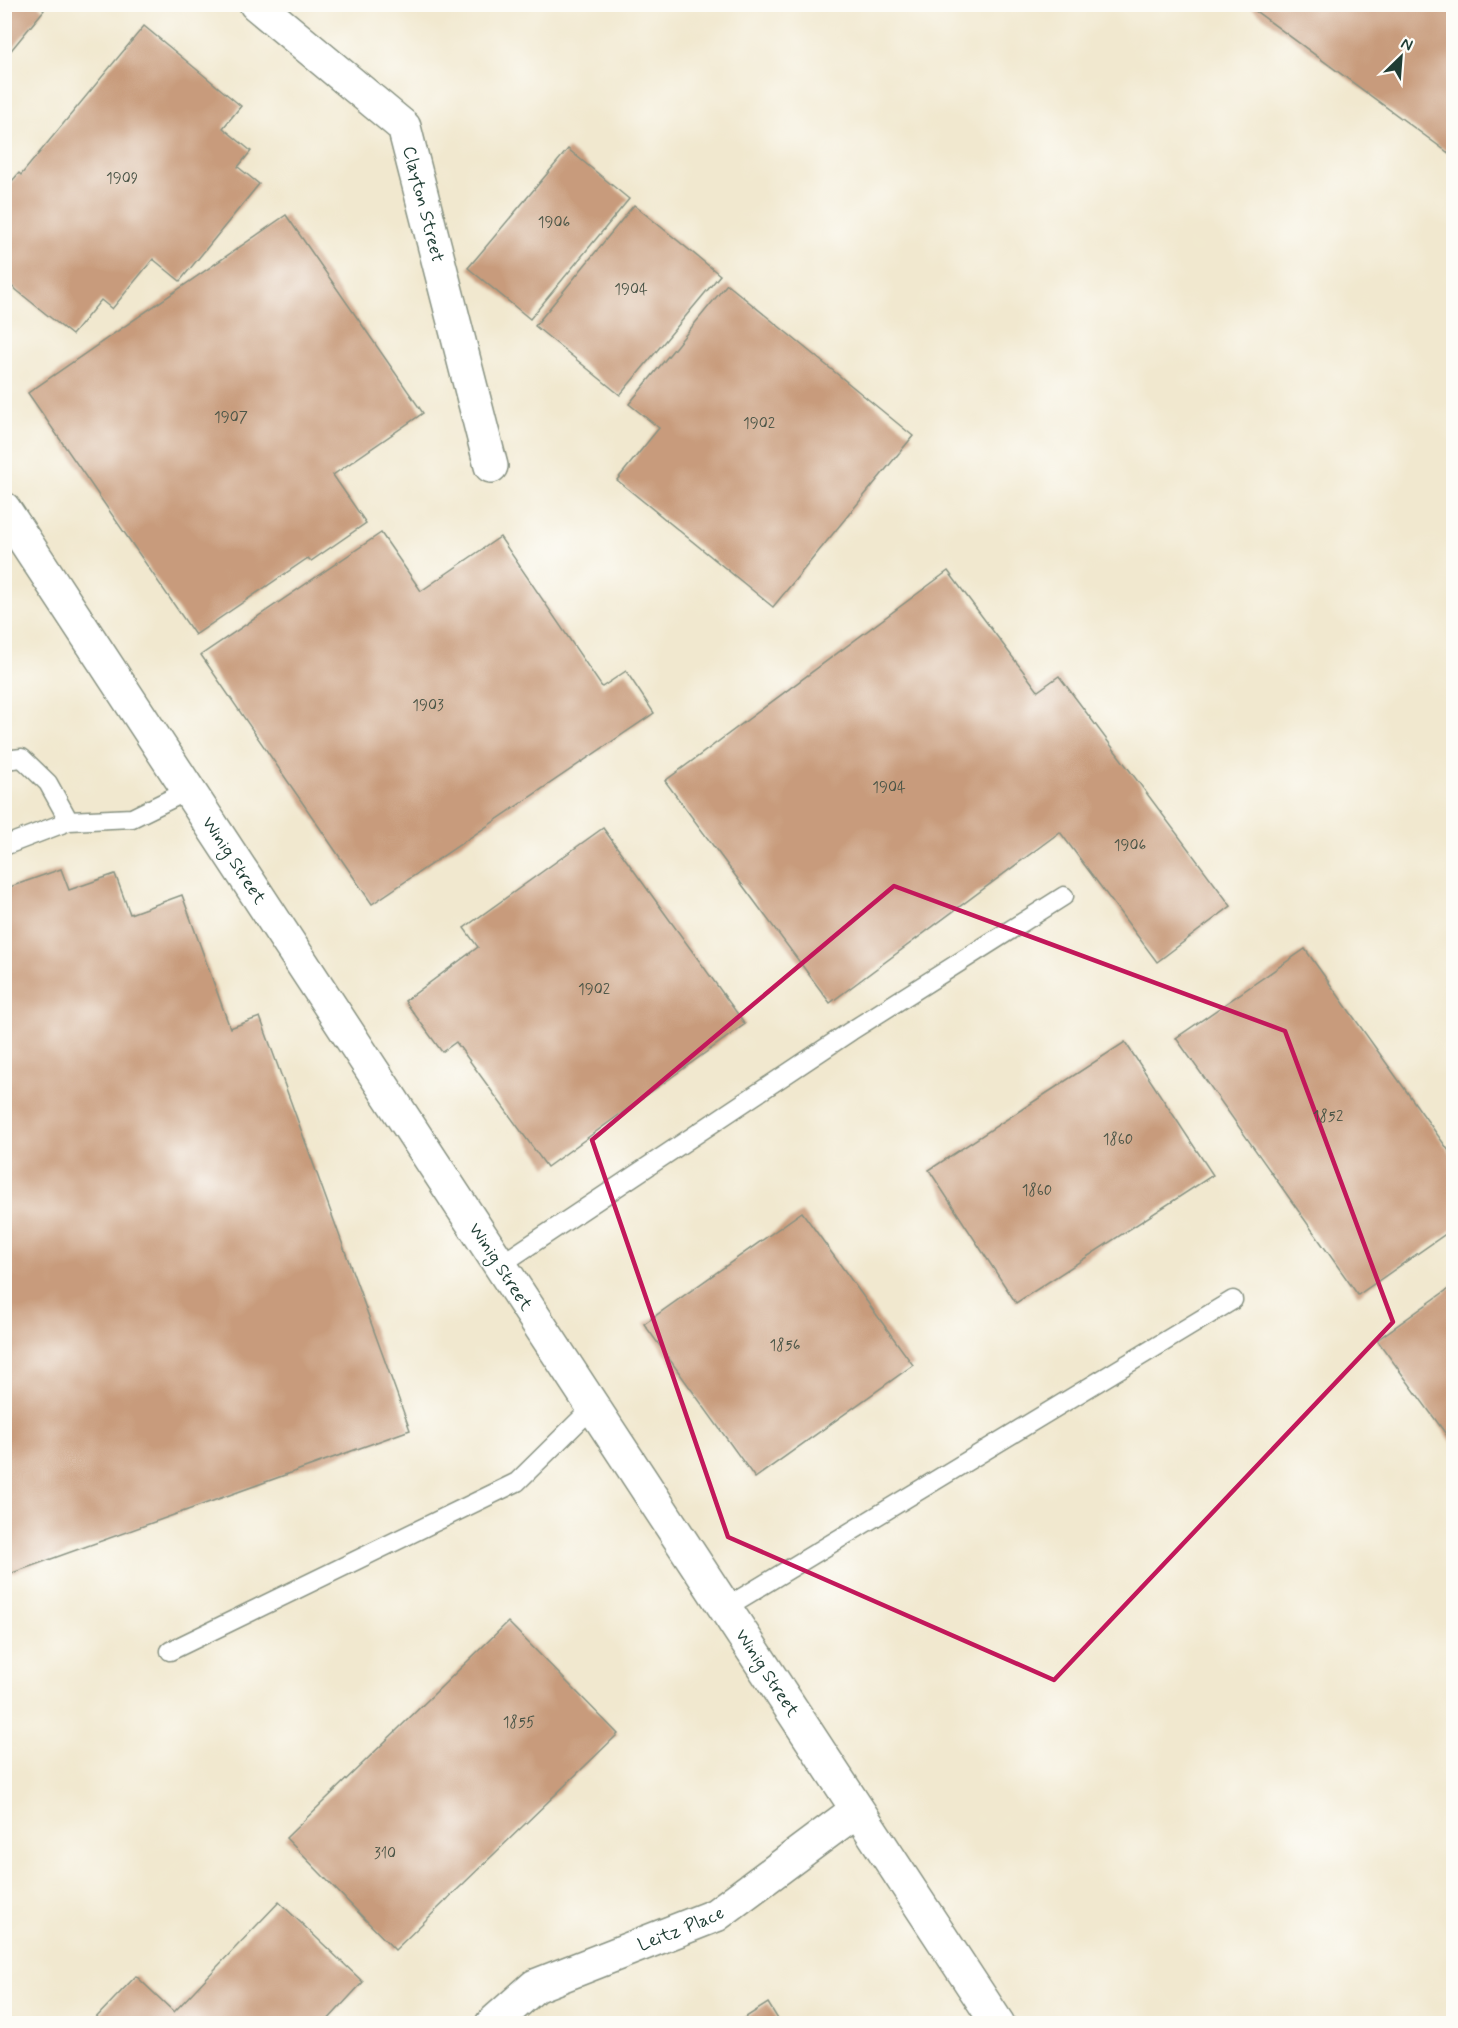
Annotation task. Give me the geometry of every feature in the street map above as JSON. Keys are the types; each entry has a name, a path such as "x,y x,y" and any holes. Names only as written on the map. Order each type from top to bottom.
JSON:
{"street":[{"name":"Clayton Street","path":"256,4 404,128 491,466"},
{"name":"Winig Street","path":"4,508 857,1810 987,2017"},
{"name":"Leitz Place","path":"492,2024 535,1986 716,1915 857,1810"}],"lane":[{"path":"4,760 22,758 48,783 69,821"},
{"path":"4,846 69,821 132,818 189,790"},
{"path":"500,1265 851,1031 1064,896"},
{"path":"725,1608 1233,1300"},
{"path":"170,1651 517,1482 593,1407"}],"highlighted area":[{"path":"894,886 1285,1031 1393,1322 1054,1680 728,1537 592,1140"}],"building":[{"path":"4,4 37,4 44,10 4,59"},
{"path":"1246,4 1454,4 1454,157"},
{"path":"144,26 241,106 223,128 251,151 238,167 259,184 180,281 153,259 112,309 101,300 72,335 4,280 4,190 19,173 21,175"},
{"path":"568,149 629,199 530,319 468,268"},
{"path":"634,205 720,275 620,395 535,326"},
{"path":"286,215 423,413 333,475 366,523 311,561 308,558 195,635 28,393"},
{"path":"727,284 913,436 773,607 617,480 659,428 629,404"},
{"path":"381,533 421,591 500,537 602,687 626,671 654,713 372,904 201,655"},
{"path":"948,571 1038,691 1059,676 1231,906 1157,962 1060,832 830,1003 665,781"},
{"path":"603,828 745,1024 547,1167 456,1042 442,1052 405,1001 478,947 464,928"},
{"path":"61,869 69,890 115,874 130,914 182,895 230,1028 260,1017 410,1430 4,1576 4,889"},
{"path":"1305,949 1454,1158 1454,1228 1358,1295 1176,1038"},
{"path":"1125,1042 1213,1175 1016,1303 929,1170"},
{"path":"802,1212 913,1365 755,1478 644,1324"},
{"path":"1454,1285 1454,1445 1377,1340"},
{"path":"508,1622 618,1734 395,1950 286,1838"},
{"path":"279,1902 363,1982 324,2024 90,2024 136,1976 174,2012"},
{"path":"768,2003 781,2024 735,2024"}]}
